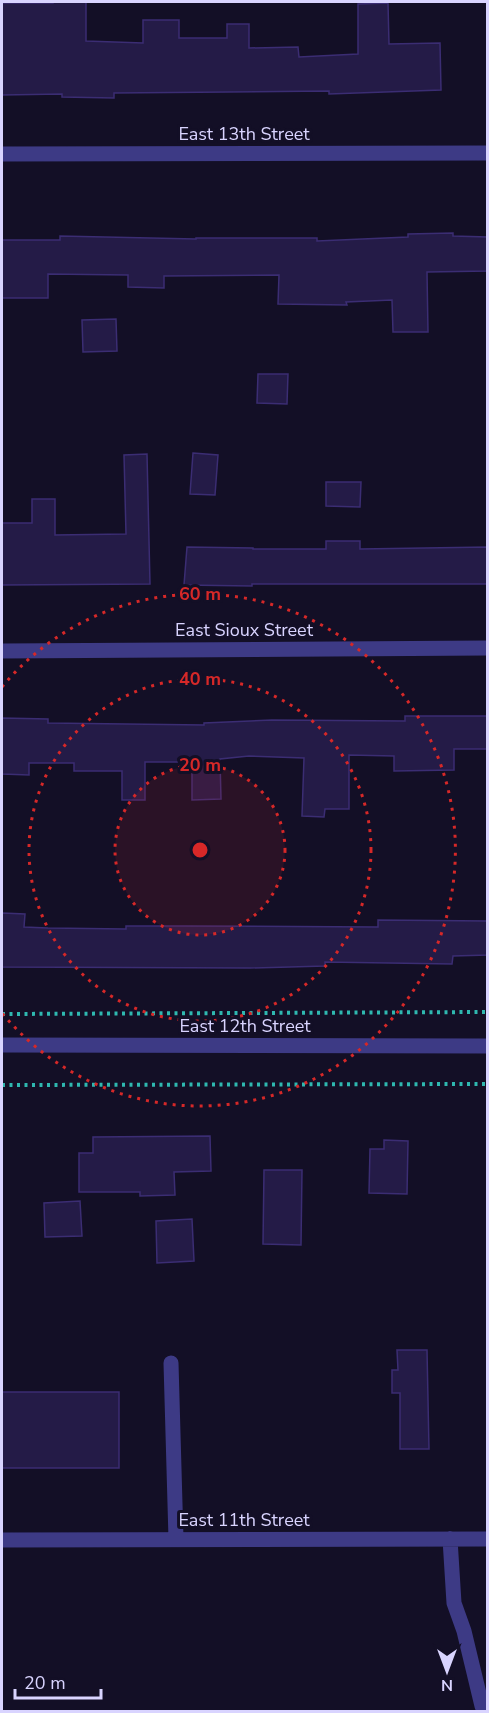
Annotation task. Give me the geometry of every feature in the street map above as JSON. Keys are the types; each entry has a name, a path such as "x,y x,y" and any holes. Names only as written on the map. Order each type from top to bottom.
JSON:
{"street":[{"name":"East 13th Street","path":"2,154 488,153"},
{"name":"East Sioux Street","path":"2,651 488,648"},
{"name":"East 12th Street","path":"2,1045 488,1046"},
{"path":"171,1363 176,1539"},
{"path":"450,1539 454,1603 464,1631 482,1706 486,1712"},
{"name":"East 11th Street","path":"2,1540 488,1539"}],"path":[{"path":"2,1014 488,1012"},
{"path":"2,1085 488,1084"}],"building":[{"path":"86,2 86,41 143,43 143,20 179,20 179,38 227,38 227,24 249,24 249,48 298,47 299,57 358,54 358,4 388,3 389,44 440,43 441,90 329,94 329,91 114,93 114,98 62,97 62,94 2,95 2,3"},
{"path":"453,233 453,236 488,237 488,271 427,272 428,332 393,332 392,300 346,302 347,305 278,304 279,275 164,276 164,288 128,287 128,275 48,274 48,298 2,298 2,240 60,240 60,236 196,239 317,238 317,241"},
{"path":"116,319 117,351 83,352 82,320"},
{"path":"258,374 288,374 287,404 257,403"},
{"path":"193,453 218,455 215,495 190,494"},
{"path":"147,454 150,584 2,585 2,523 32,523 32,499 55,499 55,535 126,534 124,455"},
{"path":"326,482 361,482 360,507 326,506"},
{"path":"326,541 360,541 360,549 488,547 488,584 184,585 187,547 326,549"},
{"path":"405,716 488,716 488,749 454,749 454,770 394,771 394,756 349,755 349,809 325,809 324,817 302,816 304,758 249,756 220,759 221,799 192,800 192,762 145,762 145,800 122,800 122,771 74,771 74,763 29,763 29,775 2,774 2,718 48,719 48,723 204,725 204,723 272,720 405,721"},
{"path":"2,913 25,914 24,927 48,928 378,927 378,920 488,921 488,955 453,956 452,964 325,962 325,966 250,968 2,967"},
{"path":"210,1136 211,1171 174,1172 175,1195 140,1196 140,1192 79,1192 79,1153 93,1153 93,1137"},
{"path":"384,1140 408,1141 407,1194 369,1193 370,1149 384,1149"},
{"path":"264,1170 302,1170 301,1245 263,1244"},
{"path":"80,1201 82,1236 45,1237 44,1203"},
{"path":"192,1219 194,1261 157,1263 156,1221"},
{"path":"397,1350 427,1350 429,1449 400,1449 400,1393 392,1393 392,1370 398,1370"},
{"path":"2,1392 119,1392 119,1468 2,1468"}]}
